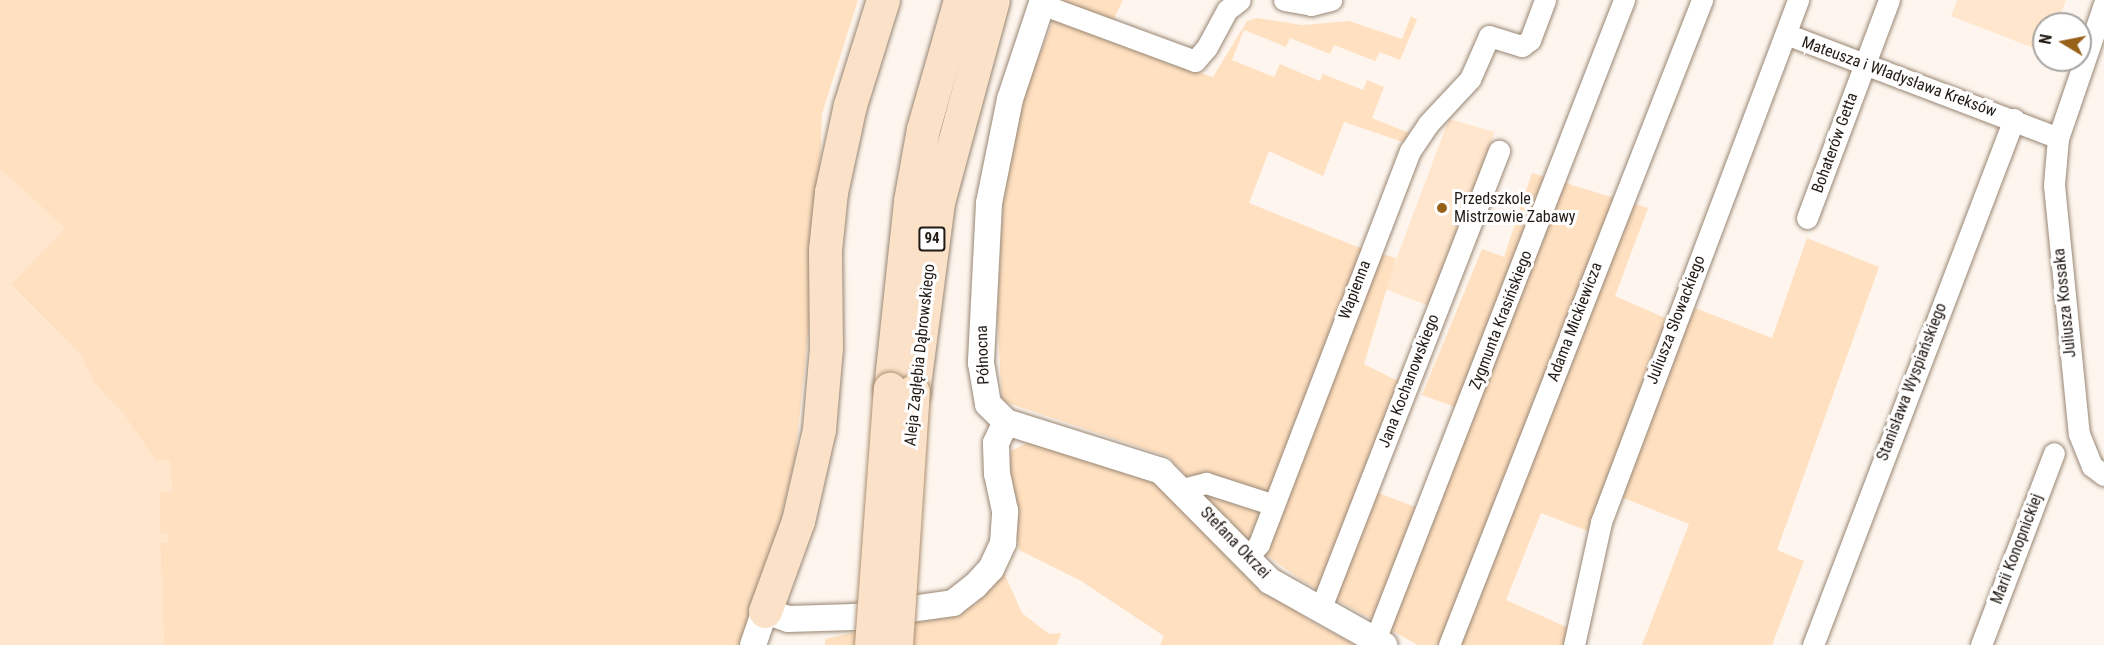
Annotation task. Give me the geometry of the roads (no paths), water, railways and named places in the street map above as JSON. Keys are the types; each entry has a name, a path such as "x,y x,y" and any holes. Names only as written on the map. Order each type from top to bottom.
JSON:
{"main road":[{"path":"765,611 798,521 819,429 826,348 825,250 831,192 850,105 883,0"},
{"name":"Aleja Zagłębia Dąbrowskiego","path":"896,645 901,391 910,201 923,129 960,0"},
{"name":"Aleja Zagłębia Dąbrowskiego","path":"871,645 901,391 938,202 993,0"}],"street":[{"path":"1042,2 1195,61 1207,47 1227,10 1240,0"},
{"path":"1284,0 1311,5 1331,0"},
{"name":"Wapienna","path":"1246,560 1259,544 1400,171 1428,124 1470,79 1489,36 1522,46 1530,39 1545,0"},
{"name":"Zygmunta Krasińskiego","path":"1380,642 1624,0"},
{"name":"Adama Mickiewicza","path":"1449,645 1702,0"},
{"name":"Juliusza Słowackiego","path":"1574,645 1601,522 1798,0"},
{"name":"Bohaterów Getta","path":"1807,218 1889,0"},
{"name":"Północna","path":"1006,422 996,415 984,390 983,268 999,145 1042,2"},
{"name":"Juliusza Kossaka","path":"2098,470 2079,434 2062,287 2054,185 2058,138 2104,4"},
{"name":"Mateusza i Władysława Kreksów","path":"1786,34 1864,66 2013,119"},
{"path":"2013,119 2058,138"},
{"name":"Stanisława Wyspiańskiego","path":"1813,645 2013,119"},
{"name":"Jana Kochanowskiego","path":"1320,610 1499,151"},
{"path":"753,645 765,611 788,619 854,616 952,603 975,586 991,568 1004,543 1005,511 997,474 996,443 1006,422"},
{"name":"Stefana Okrzei","path":"1006,422 1161,471 1183,489 1246,560 1279,587 1380,642"},
{"name":"Marii Konopnickiej","path":"1981,645 2054,453"},
{"name":"Stefana Okrzei","path":"1183,489 1206,483 1274,505"}],"place":[{"name":"Przedszkole Mistrzowie Zabawy","path":"1442,208"}]}
